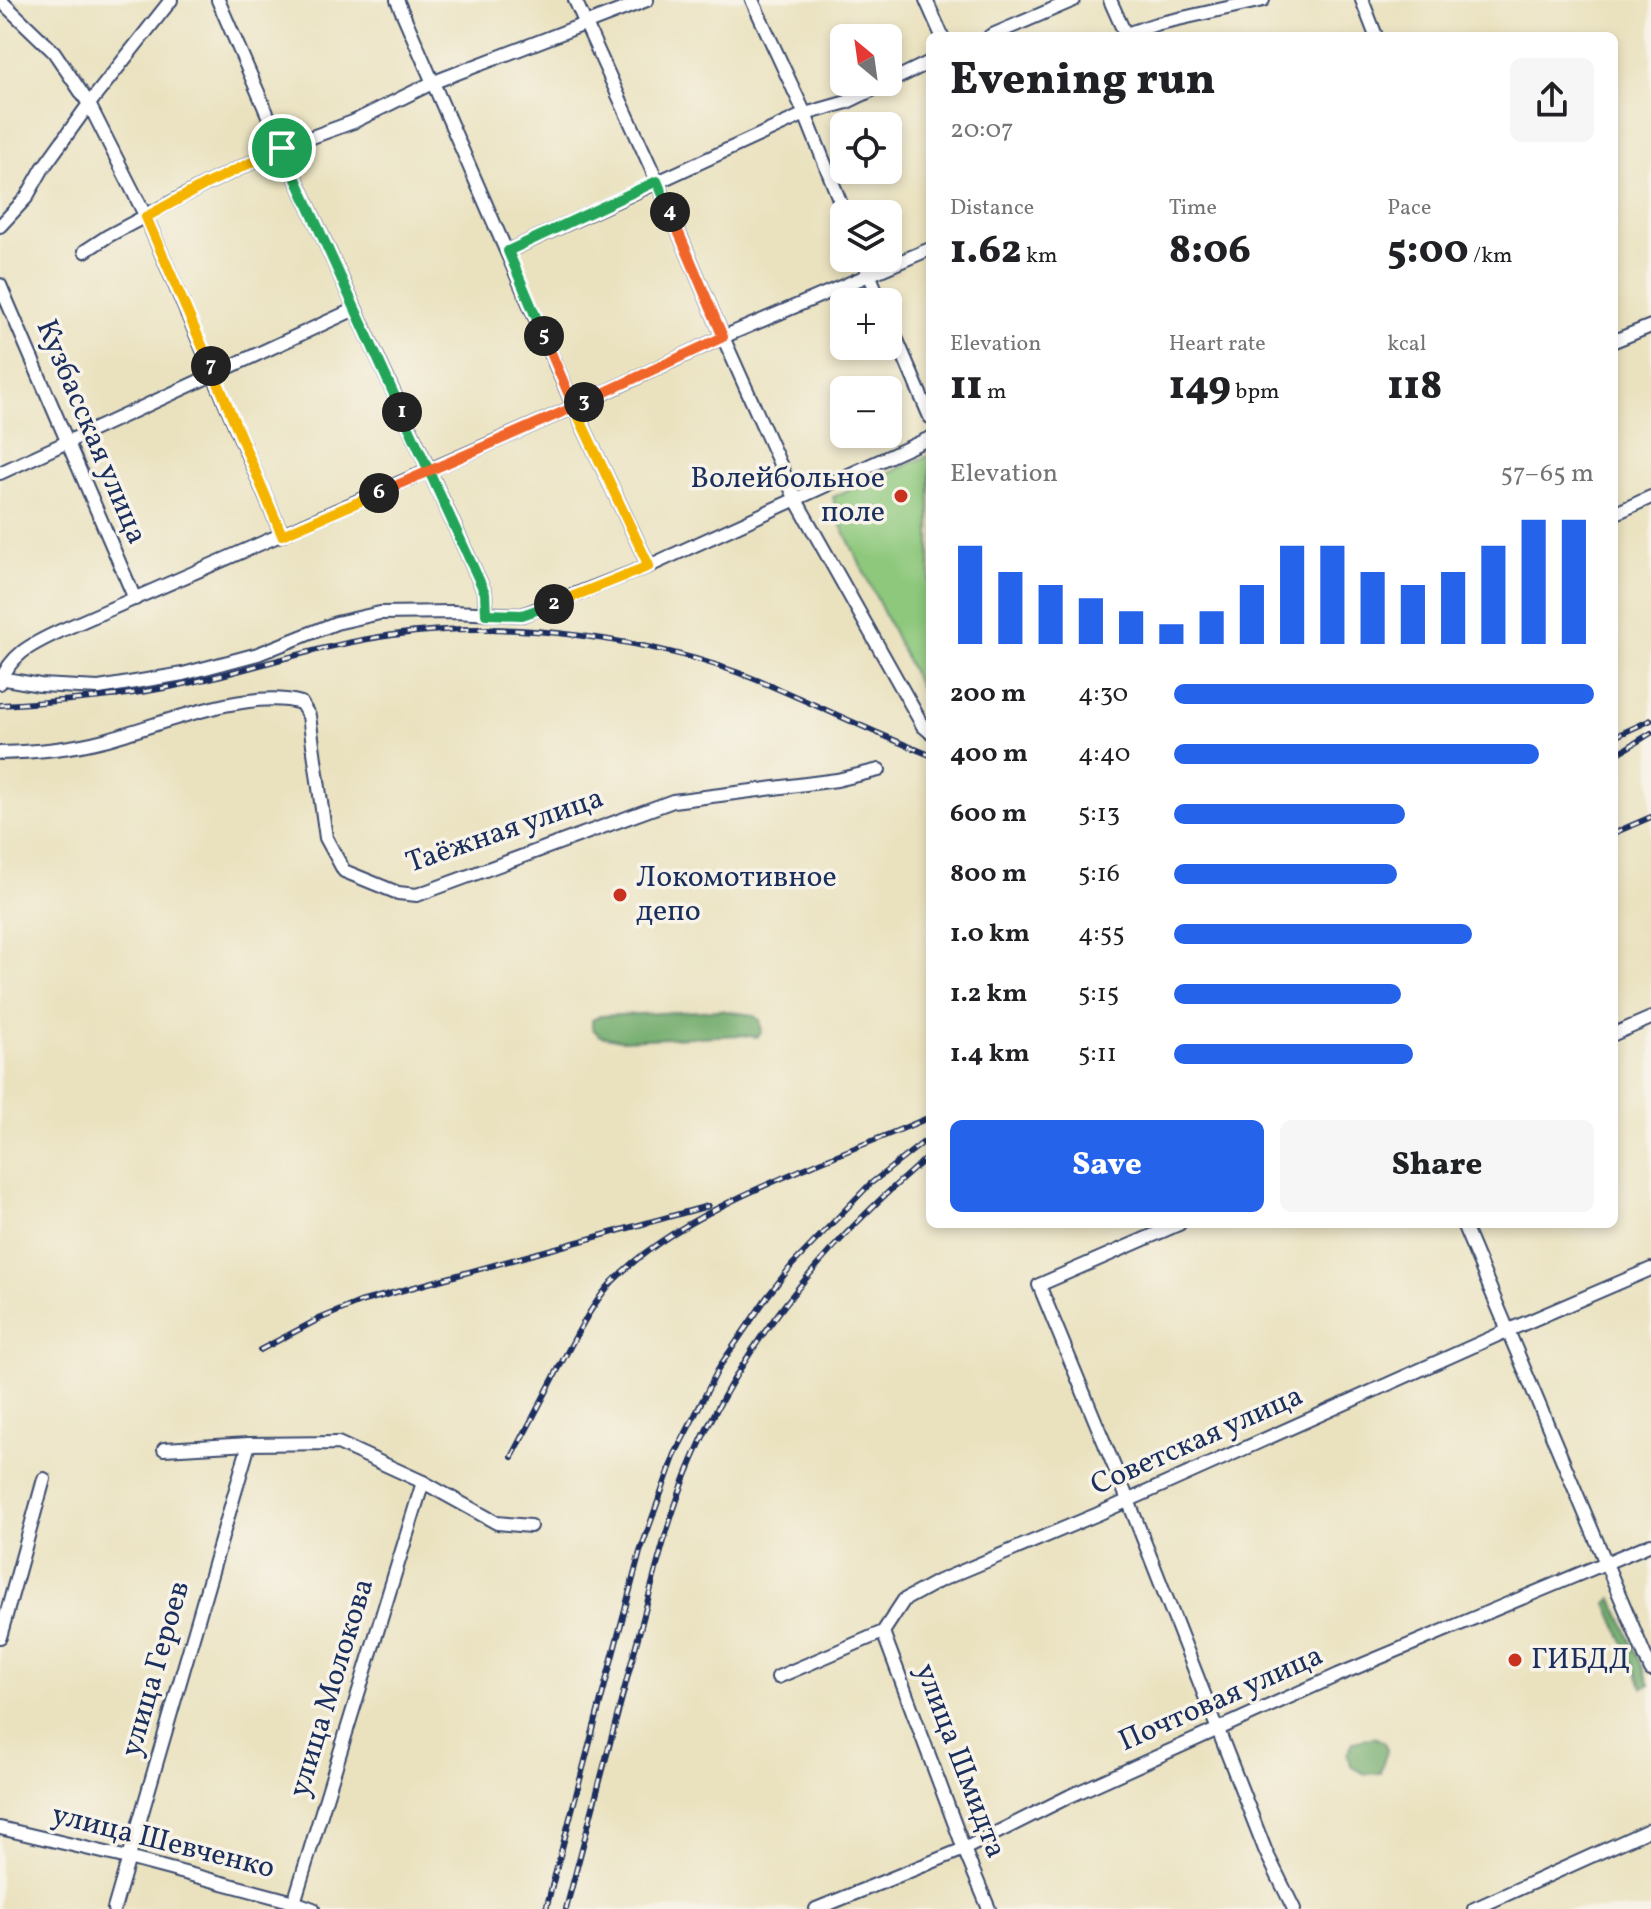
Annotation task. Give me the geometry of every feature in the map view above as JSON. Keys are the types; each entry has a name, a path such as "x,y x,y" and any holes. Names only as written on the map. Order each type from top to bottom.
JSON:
{"street":[{"path":"0,0 54,52 89,104 146,217 282,535"},
{"path":"0,226 26,198 43,168 89,104 171,0"},
{"path":"218,0 282,148 485,593 486,614"},
{"path":"397,0 574,407 649,566"},
{"path":"575,0 796,500 926,729"},
{"path":"85,251 206,184 282,148 353,122 434,82 647,0"},
{"path":"752,0 805,114 839,200"},
{"path":"926,0 940,32"},
{"path":"999,32 1074,0"},
{"path":"1110,0 1125,32"},
{"path":"1134,32 1156,24 1263,0"},
{"path":"1362,0 1374,32"},
{"path":"508,251 805,114 847,102 926,64"},
{"path":"926,251 723,337 574,407 24,648 9,661 0,680 68,688 99,688 183,674 258,654 356,618 380,613 522,615 649,566 926,440"},
{"path":"868,274 874,288"},
{"name":"Кузбасская улица","path":"0,285 135,599"},
{"path":"0,473 355,309"},
{"path":"1618,339 1651,326"},
{"path":"902,352 926,408"},
{"path":"1618,512 1651,497"},
{"name":"Таёжная улица","path":"0,753 37,752 100,741 206,709 287,698 301,703 309,716 326,838 344,871 398,893 417,895 673,801 837,780 879,770"},
{"path":"1618,1032 1651,1018"},
{"path":"1170,1228 1039,1285 1128,1500 1266,1852 1294,1909"},
{"path":"1465,1228 1651,1670"},
{"name":"Советская улица","path":"883,1632 904,1600 939,1581 1651,1269"},
{"path":"164,1449 338,1443 423,1482 497,1523 530,1526"},
{"name":"улица Героев","path":"114,1909 249,1444"},
{"path":"0,1637 44,1479"},
{"name":"улица Молокова","path":"293,1905 423,1482"},
{"name":"Почтовая улица","path":"816,1909 964,1849 1218,1728 1651,1544"},
{"path":"778,1677 883,1632"},
{"name":"улица Шмидта","path":"883,1632 989,1909"},
{"name":"улица Шевченко","path":"0,1828 128,1858 313,1909"},
{"path":"1474,1909 1651,1829"}],"green space":[{"path":"926,457 926,700 838,519 833,497"},
{"path":"720,1010 752,1015 760,1020 762,1032 757,1037 621,1040 600,1036 592,1028 592,1020 600,1016"},
{"path":"1613,1599 1650,1684 1643,1688 1607,1603"},
{"path":"1374,1737 1384,1742 1387,1750 1380,1773 1365,1774 1352,1767 1347,1754 1353,1742"}],"railway":[{"path":"0,705 97,698 169,687 317,650 393,635 483,629 530,631 625,643 716,665 926,753"},
{"path":"1618,735 1651,720"},
{"path":"1618,754 1651,733"},
{"path":"1618,831 1651,817"},
{"path":"512,1457 591,1309 612,1282 643,1255 719,1207 926,1119"},
{"path":"546,1909 640,1552 675,1454 720,1366 792,1265 870,1184 926,1140"},
{"path":"566,1909 668,1527 693,1459 714,1415 765,1332 825,1256 926,1159"},
{"path":"260,1350 319,1319 360,1302 708,1206"}],"place":[{"name":"Волейбольное поле","path":"901,496"},
{"name":"Локомотивное депо","path":"620,895"},
{"name":"ГИБДД","path":"1515,1660"}],"route":[{"path":"282,148 146,217 282,535 386,490 428,471 574,407 508,251 657,181 723,337 574,407 649,566 522,615 486,614 485,593 428,471 282,148"}]}
